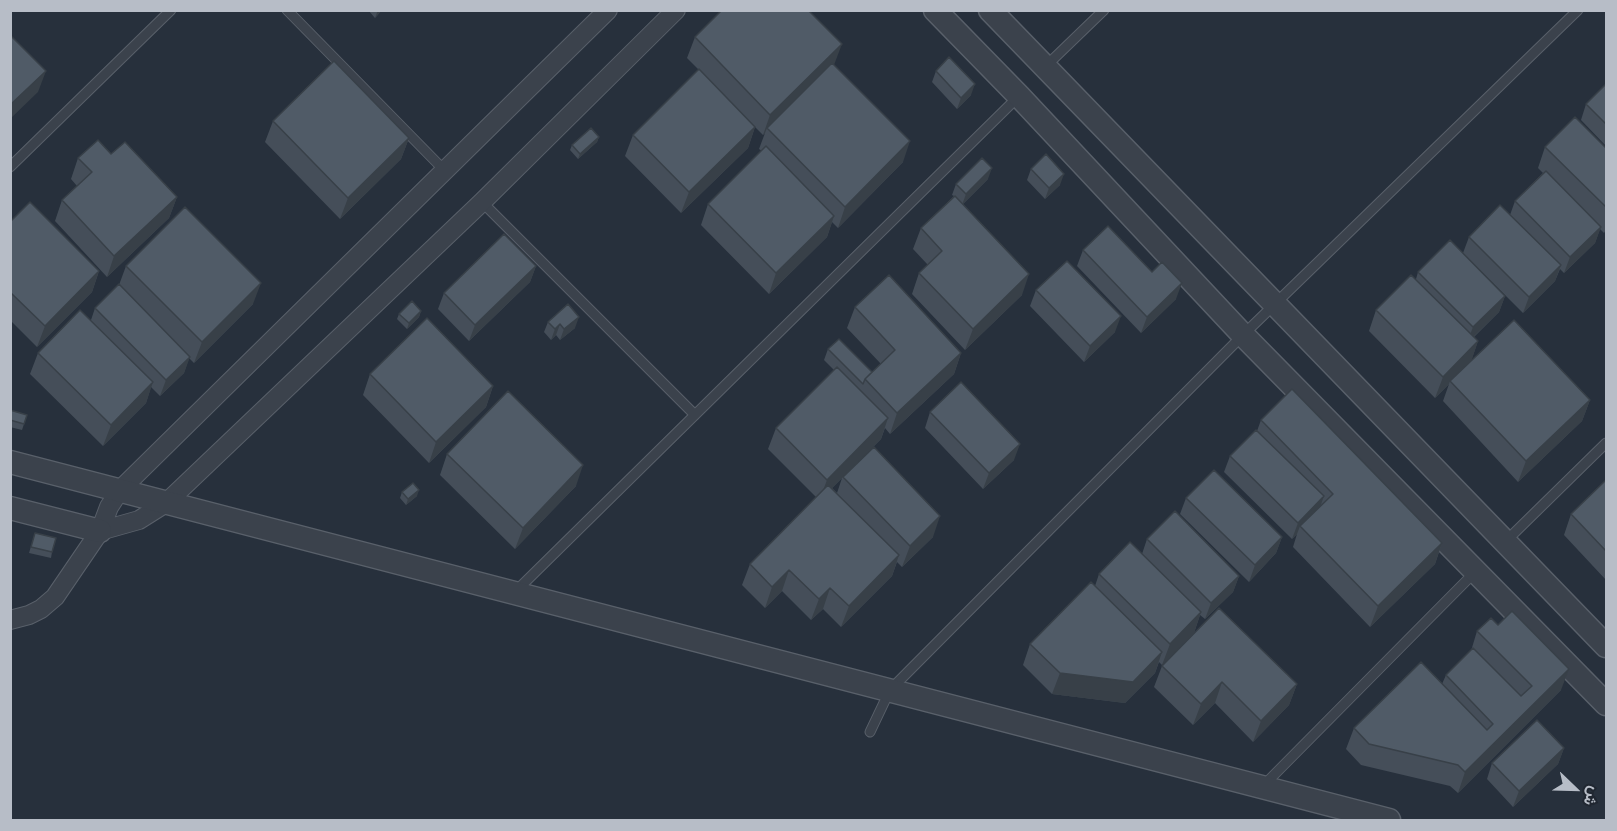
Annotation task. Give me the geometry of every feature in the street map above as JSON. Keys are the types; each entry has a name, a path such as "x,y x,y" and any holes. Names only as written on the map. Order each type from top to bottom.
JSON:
{"street":[{"path":"10,620 41,609 54,597 100,531 109,507 120,490 608,10"},
{"path":"10,508 100,531 139,520 166,503 482,202 676,10"},
{"path":"935,10 1019,96 1243,335 1477,570 1606,704"},
{"path":"990,10 1606,646"},
{"path":"10,462 1389,820"}],"lane":[{"path":"10,167 171,10"},
{"path":"287,10 444,171"},
{"path":"1045,68 1104,10"},
{"path":"870,732 890,690 1243,335 1578,10"},
{"path":"514,593 1019,96"},
{"path":"482,202 695,415"},
{"path":"1504,542 1606,443"},
{"path":"1263,787 1477,570"}],"building":[{"path":"722,10 808,10 842,44 770,115 695,37"},
{"path":"10,35 46,71 10,105"},
{"path":"949,57 975,84 961,98 936,71"},
{"path":"334,61 409,138 348,198 273,121"},
{"path":"832,63 910,141 845,207 767,128"},
{"path":"699,69 755,127 689,192 633,135"},
{"path":"1606,84 1606,124 1586,104"},
{"path":"1575,117 1606,148 1606,207 1545,147"},
{"path":"591,128 599,137 580,154 572,145"},
{"path":"98,140 111,154 125,142 177,197 114,256 62,200 92,172 78,158"},
{"path":"766,146 834,216 776,273 708,204"},
{"path":"1046,154 1064,174 1049,188 1031,169"},
{"path":"982,158 992,168 966,194 956,184"},
{"path":"1546,171 1601,227 1570,257 1515,201"},
{"path":"955,196 1029,274 973,329 919,273 942,251 921,228"},
{"path":"30,202 99,271 45,326 10,292 10,222"},
{"path":"1500,205 1561,265 1529,297 1469,237"},
{"path":"185,207 261,283 202,342 126,266"},
{"path":"1108,226 1152,272 1162,262 1182,283 1147,317 1083,250"},
{"path":"504,234 536,266 475,325 444,293"},
{"path":"1450,240 1505,296 1473,327 1418,272"},
{"path":"1067,261 1121,316 1090,346 1036,290"},
{"path":"889,275 961,353 897,413 865,379 895,350 855,307"},
{"path":"1411,275 1478,341 1443,377 1376,310"},
{"path":"119,284 190,357 166,380 95,308"},
{"path":"412,301 421,311 409,323 399,314"},
{"path":"568,304 579,317 564,329 560,324 555,329 548,322"},
{"path":"80,310 153,382 111,425 38,353"},
{"path":"427,318 493,386 436,442 370,374"},
{"path":"1514,320 1590,400 1526,461 1450,381"},
{"path":"839,339 872,372 863,384 828,349"},
{"path":"837,367 888,418 827,480 776,428"},
{"path":"961,382 1020,444 989,473 930,412"},
{"path":"1292,389 1442,543 1378,606 1300,526 1333,494 1261,420"},
{"path":"508,391 583,465 523,528 447,454"},
{"path":"10,410 27,415 24,424 10,420"},
{"path":"1256,430 1324,496 1298,523 1230,456"},
{"path":"874,447 940,516 910,546 843,477"},
{"path":"1214,470 1282,537 1255,565 1186,498"},
{"path":"1606,480 1606,551 1571,514"},
{"path":"413,483 419,490 408,499 402,492"},
{"path":"828,485 899,555 849,606 830,588 819,599 789,570 772,587 750,564"},
{"path":"1175,511 1239,576 1211,603 1147,539"},
{"path":"35,533 56,538 52,552 31,547"},
{"path":"1130,542 1201,612 1170,644 1099,574"},
{"path":"1091,582 1162,652 1133,682 1060,673 1030,644"},
{"path":"1219,608 1297,684 1261,721 1222,682 1201,704 1162,666"},
{"path":"1512,611 1569,669 1465,772 1458,765 1369,744 1354,728 1421,662 1487,730 1493,724 1446,675 1473,648 1521,696 1532,686 1477,631 1491,618 1498,625"},
{"path":"1537,720 1564,748 1519,791 1492,763"}]}
